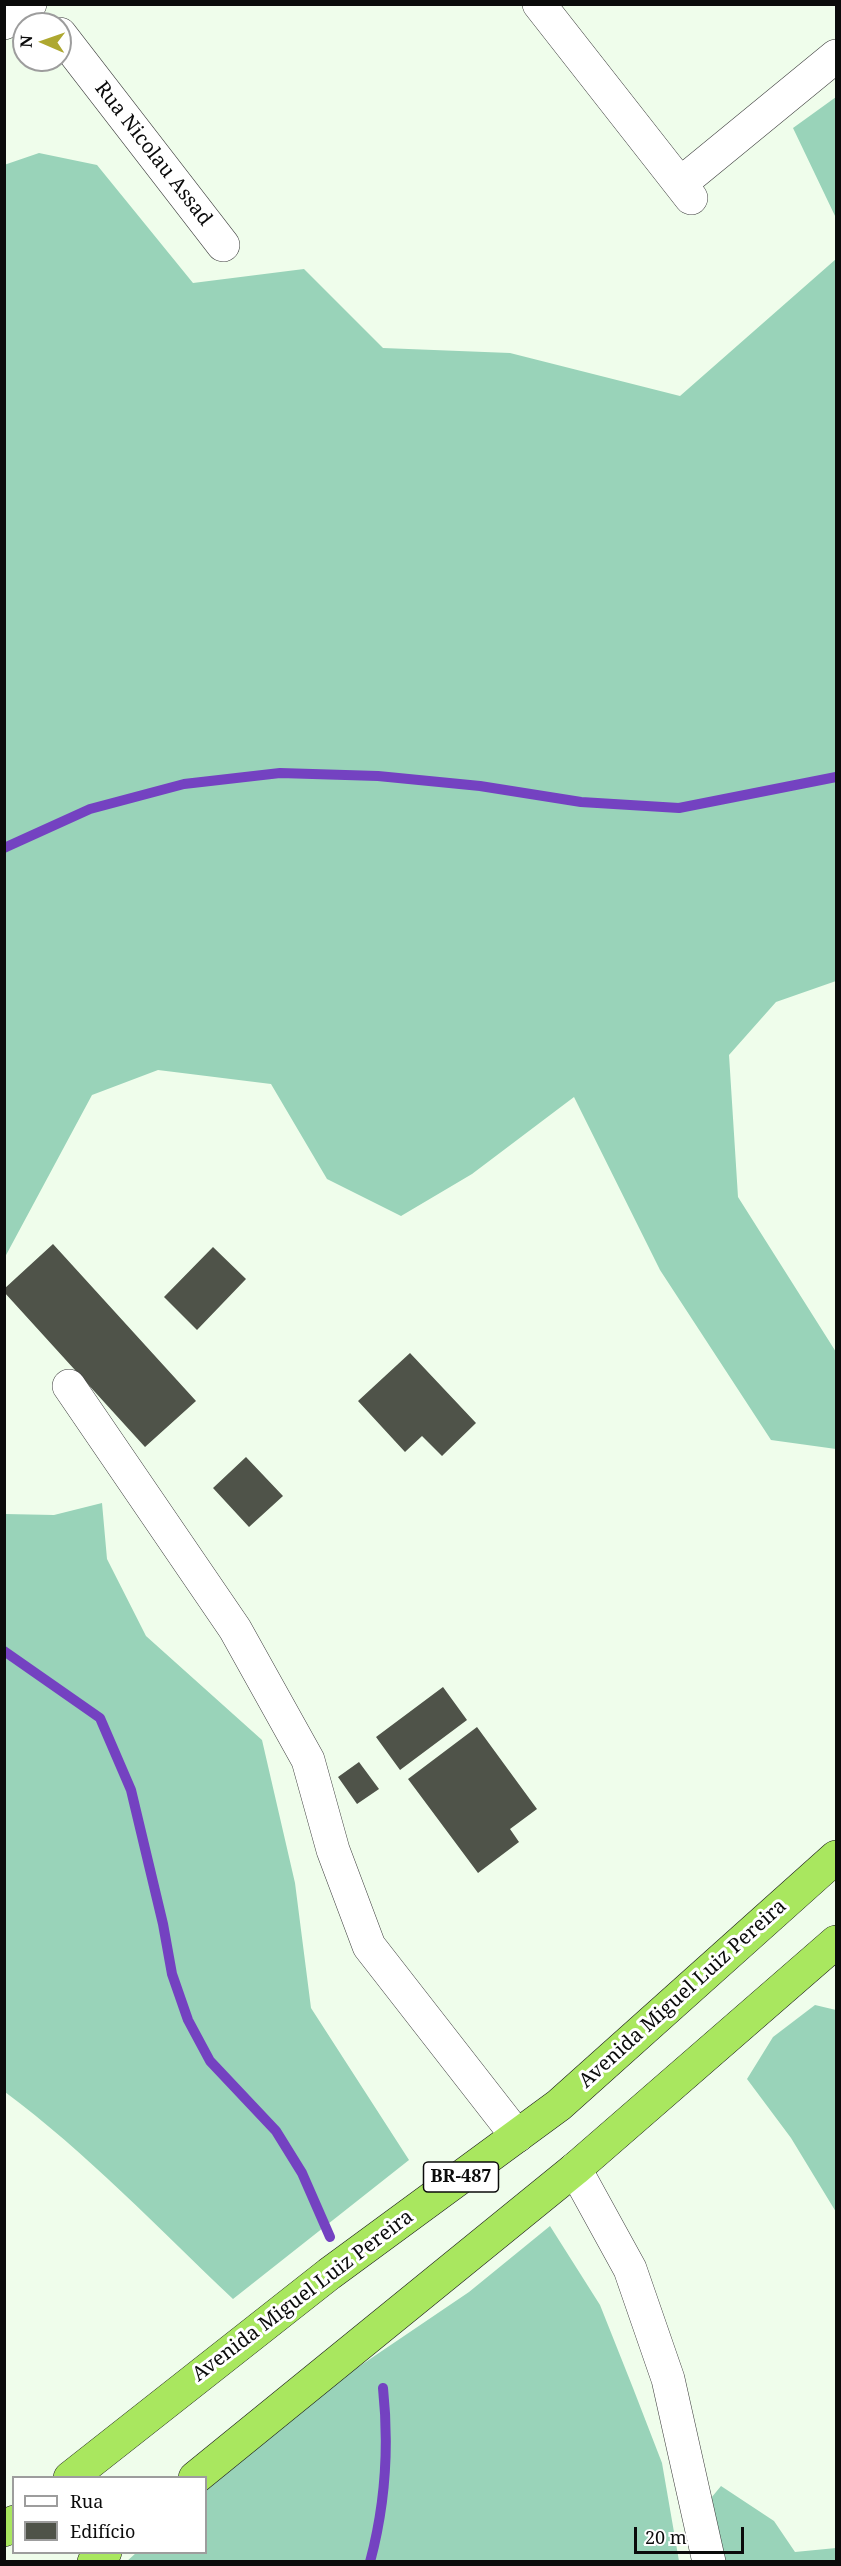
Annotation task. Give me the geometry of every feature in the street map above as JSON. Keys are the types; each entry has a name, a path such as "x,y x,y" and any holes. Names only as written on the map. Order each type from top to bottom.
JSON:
{"highway":[{"name":"Avenida Miguel Luiz Pereira","path":"73,2476 329,2274 559,2106 837,1857"},
{"path":"197,2476 575,2169 837,1942"}],"street":[{"path":"4,23 30,4"},
{"path":"539,4 686,191 837,56"},
{"name":"Rua Nicolau Assad","path":"72,50 223,245"},
{"path":"69,1386 235,1629 308,1760 333,1850 369,1946 517,2136"},
{"path":"575,2169 630,2270 668,2379 709,2562"}],"green space":[{"path":"836,97 836,218 793,128"},
{"path":"39,153 97,165 193,283 304,269 383,348 510,353 680,396 836,259 836,981 776,1002 729,1055 738,1197 836,1352 836,1449 771,1440 660,1270 574,1097 472,1174 401,1216 327,1179 271,1084 158,1070 92,1095 5,1257 4,165"},
{"path":"102,1503 107,1559 146,1636 262,1740 295,1883 311,2008 409,2160 233,2299 93,2165 5,2092 5,1514 54,1515"},
{"path":"815,2005 836,2010 836,2212 791,2138 747,2079 773,2037"},
{"path":"550,2226 600,2305 662,2463 679,2561 126,2562 135,2554 207,2554 207,2489 342,2378 469,2292"},
{"path":"721,2486 774,2521 795,2552 836,2548 836,2561 719,2561 702,2509"}],"building":[{"path":"53,1244 196,1401 145,1447 4,1292 4,1289"},
{"path":"213,1247 246,1279 197,1330 164,1297"},
{"path":"410,1353 476,1423 442,1456 422,1436 405,1452 358,1401"},
{"path":"246,1457 283,1496 249,1527 213,1488"},
{"path":"443,1687 467,1720 400,1770 376,1737"},
{"path":"477,1727 537,1809 510,1829 519,1842 478,1873 408,1779"},
{"path":"359,1762 379,1789 357,1804 338,1777"}],"waterway":[{"path":"4,848 90,809 184,784 280,773 378,776 480,786 581,802 679,808 836,777"},
{"path":"4,1651 100,1718 131,1790 163,1924 172,1974 188,2020 210,2061 276,2131 302,2173 330,2237"},
{"path":"370,2562 379,2519 384,2475 386,2431 383,2388"}]}
